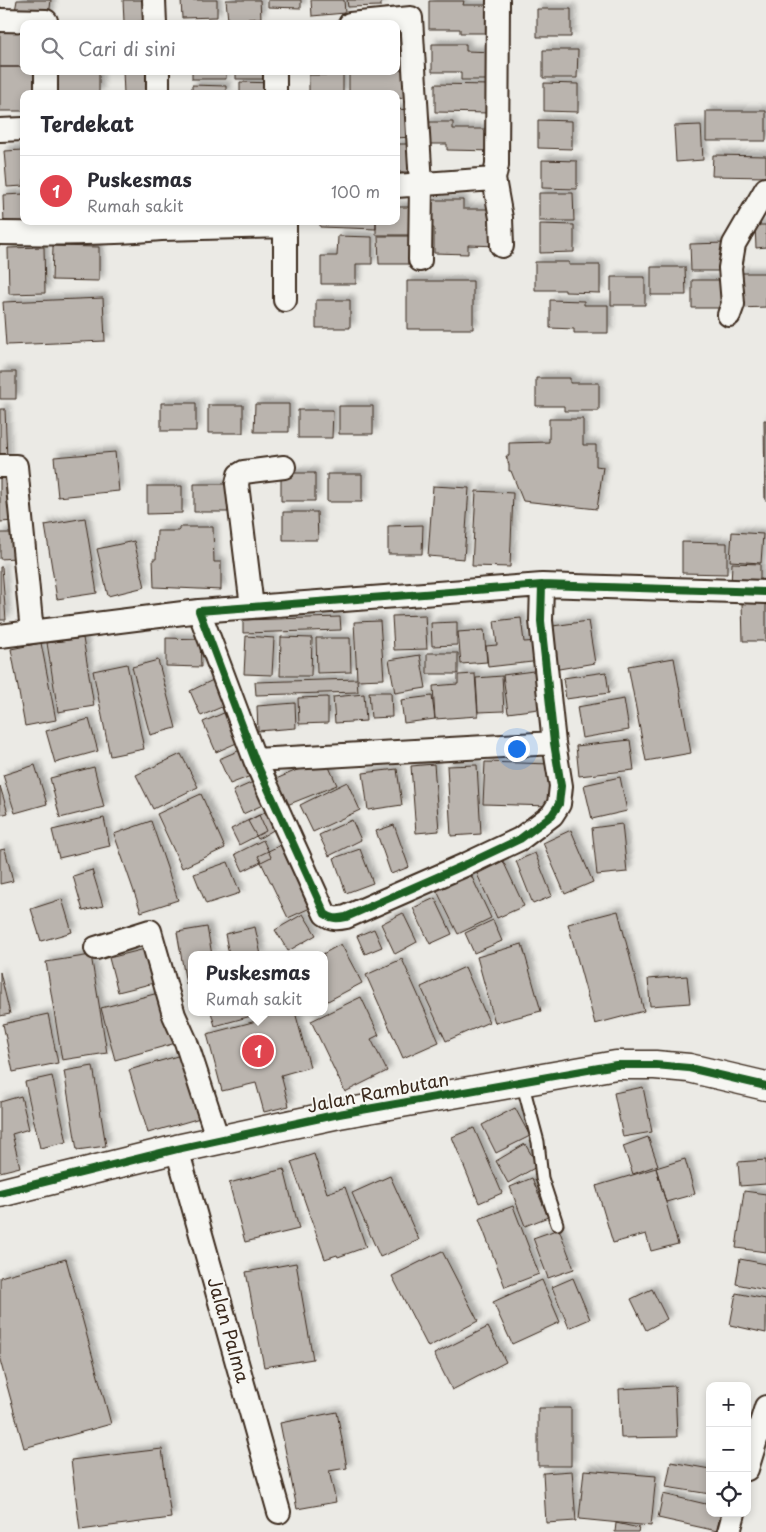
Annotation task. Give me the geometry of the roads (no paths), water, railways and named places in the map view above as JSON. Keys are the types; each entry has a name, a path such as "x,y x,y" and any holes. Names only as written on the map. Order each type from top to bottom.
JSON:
{"street":[{"path":"154,0 155,20"},
{"path":"498,0 498,165 494,179 501,218 502,246"},
{"path":"391,20 411,18 421,184 420,260"},
{"path":"0,20 20,20"},
{"path":"46,75 46,90"},
{"path":"158,75 158,90"},
{"path":"275,75 275,90"},
{"path":"0,130 20,129"},
{"path":"400,186 494,179"},
{"path":"729,315 733,304 730,268 734,244 766,189"},
{"path":"0,233 67,234 161,225"},
{"path":"285,225 285,300"},
{"path":"0,466 16,466 32,632"},
{"path":"252,607 237,484 239,475 244,472 284,467"},
{"path":"199,611 256,760 325,914 330,918 337,919 520,839 552,815 559,804 561,786 554,743 541,621 542,585"},
{"path":"0,636 199,611 542,585 766,592"},
{"path":"256,760 554,743"},
{"path":"96,948 150,931 174,1015 186,1042 218,1140"},
{"name":"Jalan Rambutan","path":"0,1193 177,1149 339,1114 616,1066 655,1065 689,1068 766,1086"},
{"name":"Jalan Palma","path":"177,1149 279,1512"},
{"path":"751,1456 766,1407"},
{"path":"728,1532 733,1517"}],"lane":[{"path":"522,1082 538,1142 542,1178 557,1224"}],"place":[{"name":"Puskesmas","path":"258,1051"}]}
